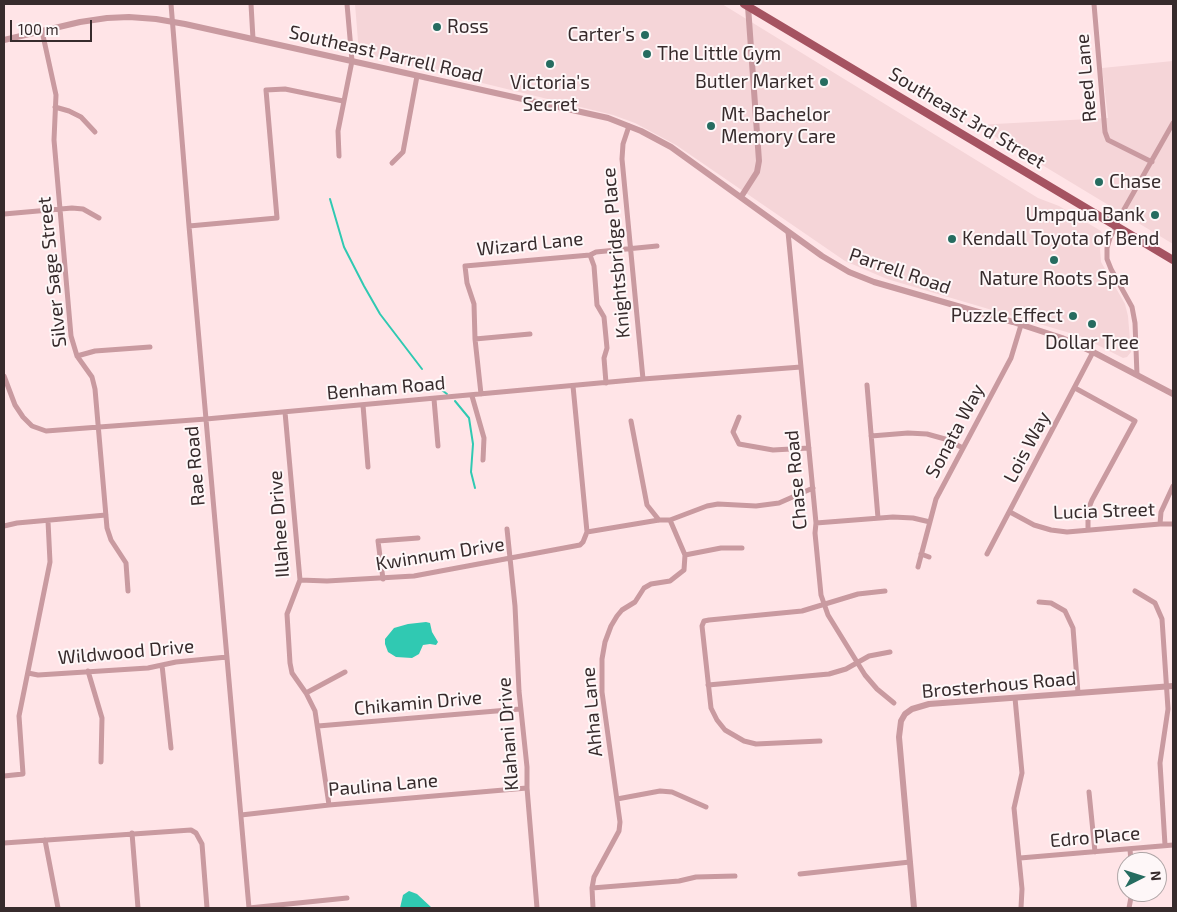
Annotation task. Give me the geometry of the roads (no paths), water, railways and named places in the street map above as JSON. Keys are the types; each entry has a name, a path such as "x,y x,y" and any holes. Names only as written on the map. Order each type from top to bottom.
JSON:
{"main road":[{"name":"Southeast 3rd Street","path":"746,5 1173,260"}],"street":[{"name":"Rae Road","path":"171,4 249,908"},
{"path":"251,4 253,39"},
{"path":"339,156 338,131 352,61 347,4"},
{"name":"Reed Lane","path":"1094,4 1105,132 1108,140 1152,162"},
{"path":"741,197 757,172 760,161 746,5"},
{"name":"Southeast Parrell Road","path":"4,40 80,22 129,17 173,22 253,39 587,113 629,126 671,147 741,197"},
{"name":"Silver Sage Street","path":"42,31 56,95 53,123 54,140 71,336 77,356 92,377 95,389 107,528 111,540 126,563 128,591"},
{"path":"392,163 403,152 417,76"},
{"path":"189,226 277,218 266,90 284,88 343,101"},
{"path":"55,107 69,110 81,117 95,132"},
{"path":"1137,375 1135,323 1132,308 1111,270 1107,258 1110,238 1173,123"},
{"name":"Knightsbridge Place","path":"629,126 623,144 622,159 643,379"},
{"name":"Parrell Road","path":"741,197 788,232 836,264 874,282 1021,324 1062,338 1173,394"},
{"path":"4,214 83,209 99,218"},
{"name":"Chase Road","path":"788,232 813,488 821,595 828,615 857,663 877,689 894,703"},
{"name":"Wizard Lane","path":"475,339 474,304 467,283 465,266 590,255 596,252 657,246"},
{"path":"590,255 594,266 597,305 604,317 607,348 604,358 606,382"},
{"name":"Sonata Way","path":"918,568 936,499 1011,358 1021,324"},
{"path":"481,394 475,339 530,334"},
{"path":"77,356 95,351 150,347"},
{"name":"Lois Way","path":"987,554 1093,352"},
{"name":"Benham Road","path":"4,376 15,404 23,417 32,426 46,431 206,419 472,396 606,382 800,367"},
{"path":"866,384 878,518"},
{"path":"573,386 586,532 670,520 707,506 718,504 756,506 779,502 813,488"},
{"path":"1075,388 1135,421 1092,500 1088,510 1088,530"},
{"path":"472,396 484,438 483,460"},
{"path":"434,399 438,446"},
{"path":"363,405 368,467"},
{"name":"Illahee Drive","path":"285,412 300,580 287,614 290,663 292,673 306,692 315,711 329,805"},
{"path":"740,417 733,432 738,444 773,450 808,448"},
{"path":"631,421 647,505 660,520"},
{"path":"872,436 908,433 927,434 945,439 963,448"},
{"path":"1160,524 1161,512 1173,486"},
{"name":"Lucia Street","path":"1010,512 1034,525 1066,532 1173,524"},
{"path":"4,526 106,515"},
{"path":"816,523 878,518 913,518 930,522"},
{"path":"4,776 23,774 19,716 50,562 48,520"},
{"path":"670,520 684,556 722,548 742,548"},
{"name":"Klahani Drive","path":"507,529 515,606 520,709 528,767 527,788 537,908"},
{"name":"Kwinnum Drive","path":"300,580 383,579 440,573 509,558 574,547 583,542 586,532"},
{"path":"383,579 378,541 418,538"},
{"path":"921,554 929,557"},
{"name":"Ahha Lane","path":"593,908 592,888 594,877 619,832 620,822 602,692 602,659 605,642 617,616 622,610 635,602 644,588 652,584 670,581 684,570 684,556"},
{"path":"820,741 756,744 739,738 725,730 711,708 702,626 704,622 714,619 802,611 863,592 885,591"},
{"path":"1135,591 1155,603 1162,619 1170,686 1160,763 1165,845"},
{"path":"1039,602 1051,603 1065,611 1073,628 1078,693"},
{"path":"708,685 829,674 846,669 874,654 890,652"},
{"name":"Wildwood Drive","path":"28,673 38,675 148,668 176,662 228,657"},
{"path":"162,665 171,748"},
{"path":"88,671 102,718 101,762"},
{"path":"306,692 345,672"},
{"name":"Brosterhous Road","path":"914,908 899,736 901,721 905,714 912,709 928,704 1170,686"},
{"path":"1015,698 1022,773 1014,808 1020,858 1021,908"},
{"name":"Chikamin Drive","path":"318,726 520,709"},
{"name":"Paulina Lane","path":"241,815 329,805 527,788"},
{"path":"617,799 660,791 672,792 706,807"},
{"path":"1089,792 1095,852"},
{"path":"4,843 191,830 196,833 202,844 207,908"},
{"path":"132,833 138,908"},
{"path":"45,840 58,908"},
{"name":"Edro Place","path":"1020,858 1173,845"},
{"path":"800,874 910,862"},
{"path":"592,888 679,881 696,877 735,876"},
{"path":"249,908 347,898"}],"waterway":[{"path":"330,199 344,247 364,286 380,314 422,369"},
{"path":"434,384 447,394"},
{"path":"455,401 469,418 473,444 471,472 475,488"}],"place":[{"name":"Ross","path":"437,27"},
{"name":"Carter's","path":"645,35"},
{"name":"The Little Gym","path":"647,54"},
{"name":"Victoria's Secret","path":"550,64"},
{"name":"Butler Market","path":"824,82"},
{"name":"Mt. Bachelor Memory Care","path":"711,126"},
{"name":"Chase","path":"1099,182"},
{"name":"Umpqua Bank","path":"1155,215"},
{"name":"Kendall Toyota of Bend","path":"952,239"},
{"name":"Nature Roots Spa","path":"1054,260"},
{"name":"Puzzle Effect","path":"1073,316"},
{"name":"Dollar Tree","path":"1092,324"}]}
